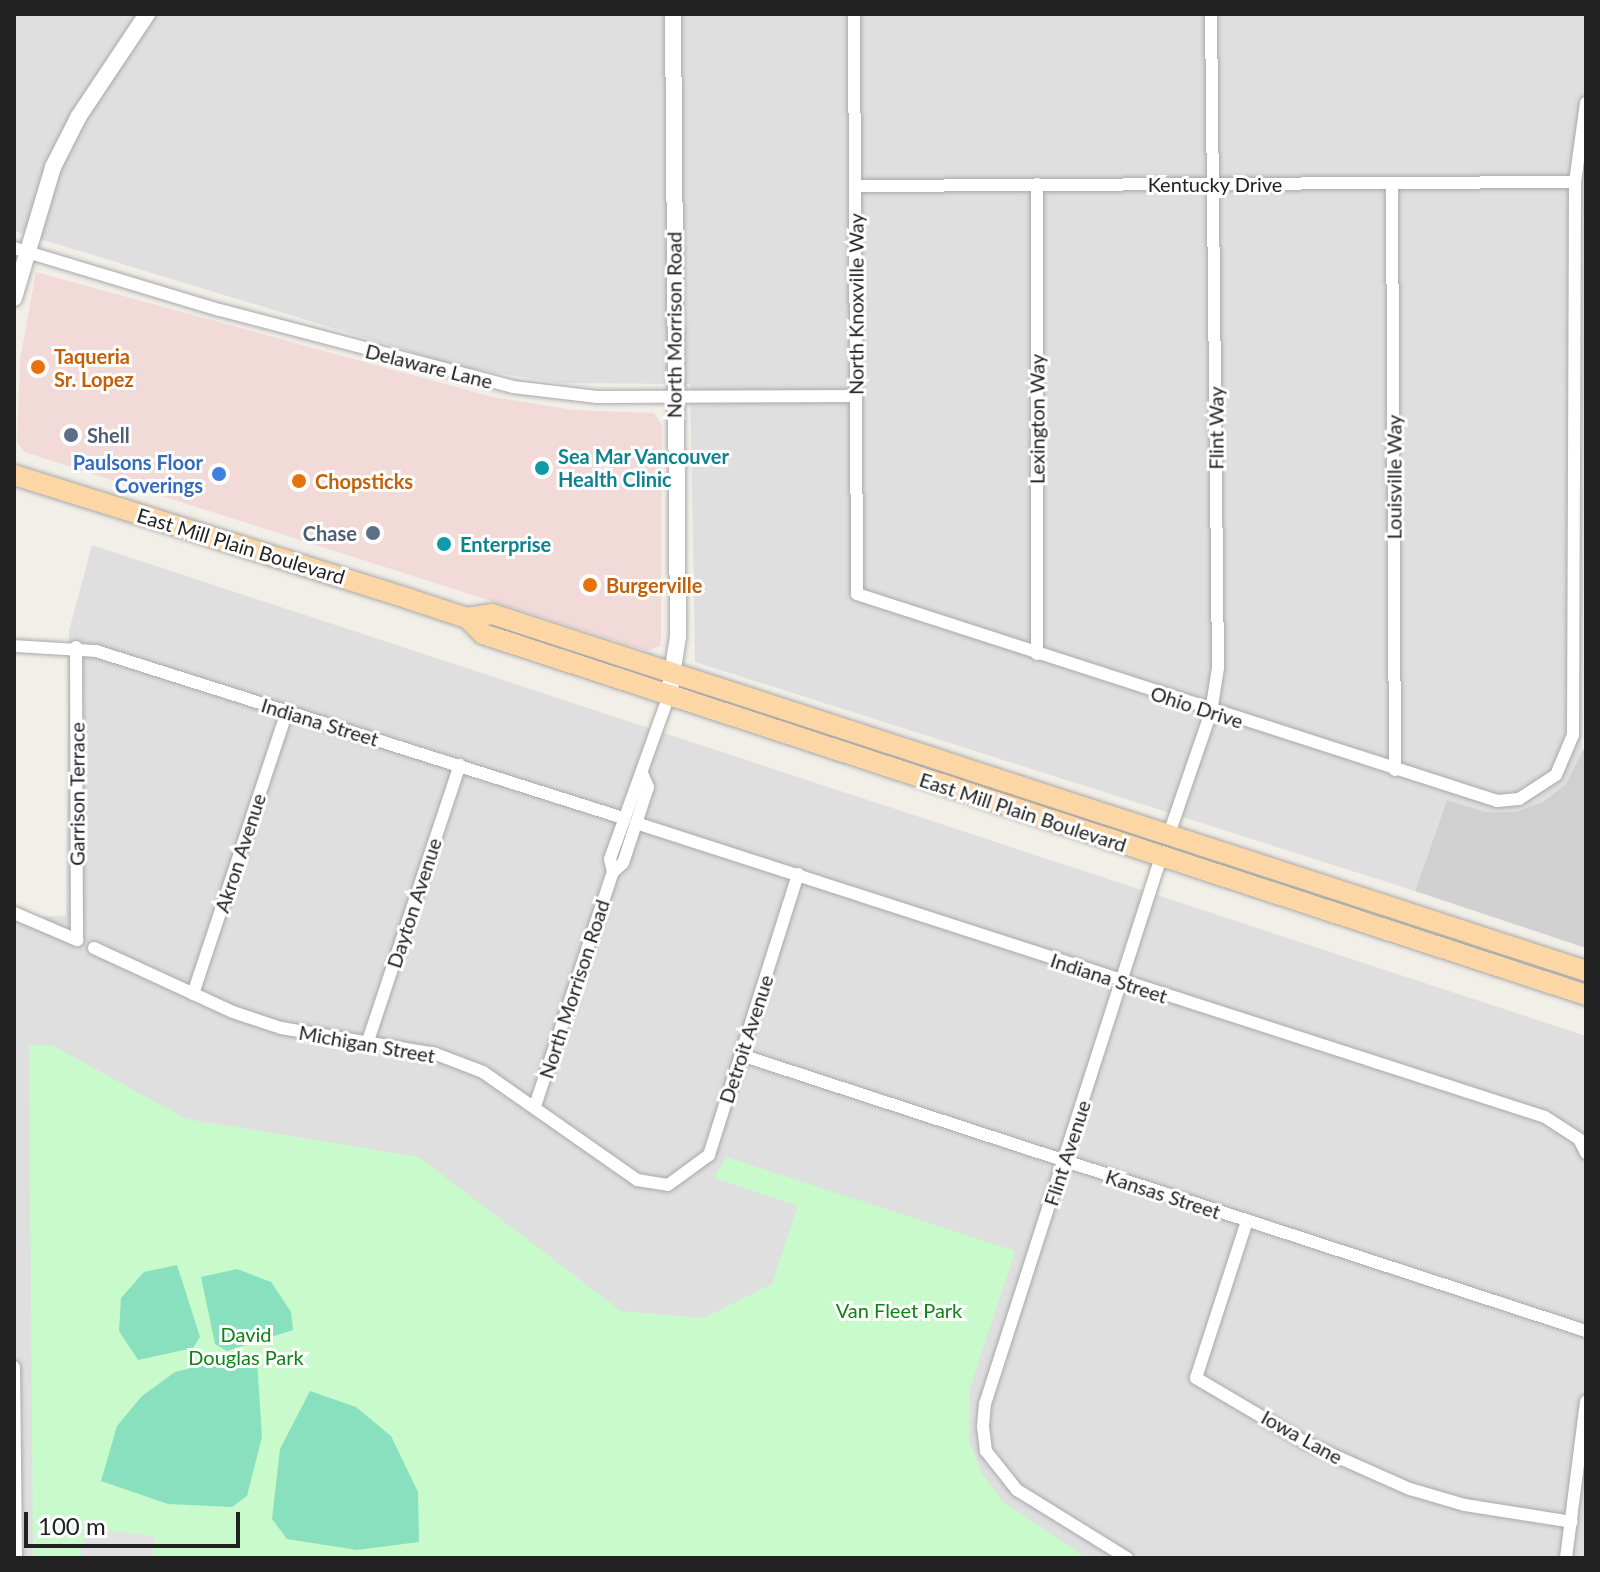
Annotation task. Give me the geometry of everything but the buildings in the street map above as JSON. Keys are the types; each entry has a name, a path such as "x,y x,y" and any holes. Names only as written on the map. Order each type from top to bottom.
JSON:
{"main road":[{"name":"East Mill Plain Boulevard","path":"14,475 467,618 492,614 1586,971"},
{"name":"East Mill Plain Boulevard","path":"467,618 483,634 1586,995"}],"street":[{"path":"14,298 20,250 53,167 72,128 147,14"},
{"name":"North Morrison Road","path":"535,1106 613,872 623,863 629,820 648,787 643,775 676,674 673,14"},
{"name":"North Knoxville Way","path":"854,14 857,594"},
{"name":"Flint Way","path":"1169,834 1211,712 1218,668 1211,14"},
{"path":"1581,359 1575,182 1586,103"},
{"name":"Kentucky Drive","path":"855,186 1575,182"},
{"name":"Lexington Way","path":"1037,184 1037,654"},
{"name":"Louisville Way","path":"1392,184 1395,770"},
{"name":"Delaware Lane","path":"20,250 220,310 509,386 560,395 856,396"},
{"name":"Ohio Drive","path":"857,594 1211,712 1497,801 1539,790 1556,775 1573,735 1581,359"},
{"name":"Indiana Street","path":"14,646 76,647 460,765 798,874 1122,982 1545,1117 1579,1139 1586,1153"},
{"name":"Garrison Terrace","path":"14,913 77,940 76,647"},
{"name":"Akron Avenue","path":"193,994 287,711"},
{"name":"Dayton Avenue","path":"368,1041 460,765"},
{"name":"Flint Avenue","path":"1127,1558 1017,1490 986,1451 985,1404 1161,857"},
{"name":"Detroit Avenue","path":"668,1185 709,1155 798,874"},
{"name":"Michigan Street","path":"94,948 193,994 281,1028 436,1054 483,1072 637,1180 668,1185"},
{"name":"Kansas Street","path":"741,1055 1586,1331"},
{"name":"Iowa Lane","path":"1247,1221 1196,1378 1306,1443 1410,1489 1465,1505 1572,1522"},
{"path":"14,1367 16,1558"},
{"path":"1566,1558 1586,1401"}],"shaded area":[{"path":"14,14 1586,14 1582,760 1566,784 1543,802 1515,812 1486,812 1447,800 1415,891 695,662 690,384 558,383 461,367 14,231"},
{"path":"36,272 493,397 574,410 654,413 662,425 661,645 648,651 24,452 17,442 20,360"},
{"path":"92,545 1586,1036 1586,1558 14,1558 14,917 66,916 69,631"},
{"path":"1586,744 1586,948 1415,891 1447,800 1486,812 1515,812 1543,802 1566,784"},
{"path":"84,1528 155,1536 153,1558 81,1558"}],"green space":[{"name":"David Douglas Park","path":"29,1045 52,1045 186,1119 419,1157 621,1311 704,1318 772,1284 798,1206 714,1178 726,1157 1015,1251 970,1388 969,1441 982,1474 1003,1502 1087,1558 33,1558"},
{"path":"177,1265 200,1337 193,1348 138,1360 119,1331 121,1298 144,1272"},
{"path":"237,1269 271,1282 291,1312 293,1330 227,1351 215,1344 201,1277"},
{"path":"223,1360 257,1361 262,1437 247,1496 232,1507 168,1504 101,1481 117,1426 142,1396 175,1372"},
{"path":"310,1391 356,1407 391,1436 418,1492 419,1542 357,1550 287,1539 272,1519 280,1449"}],"place":[{"name":"Taqueria Sr. Lopez","path":"38,367"},
{"name":"Shell","path":"71,435"},
{"name":"Sea Mar Vancouver Health Clinic","path":"542,468"},
{"name":"Paulsons Floor Coverings","path":"219,474"},
{"name":"Chopsticks","path":"299,481"},
{"name":"Chase","path":"373,533"},
{"name":"Enterprise","path":"444,544"},
{"name":"Burgerville","path":"590,585"}],"park label":[{"name":"Van Fleet Park","path":"899,1310"}]}
